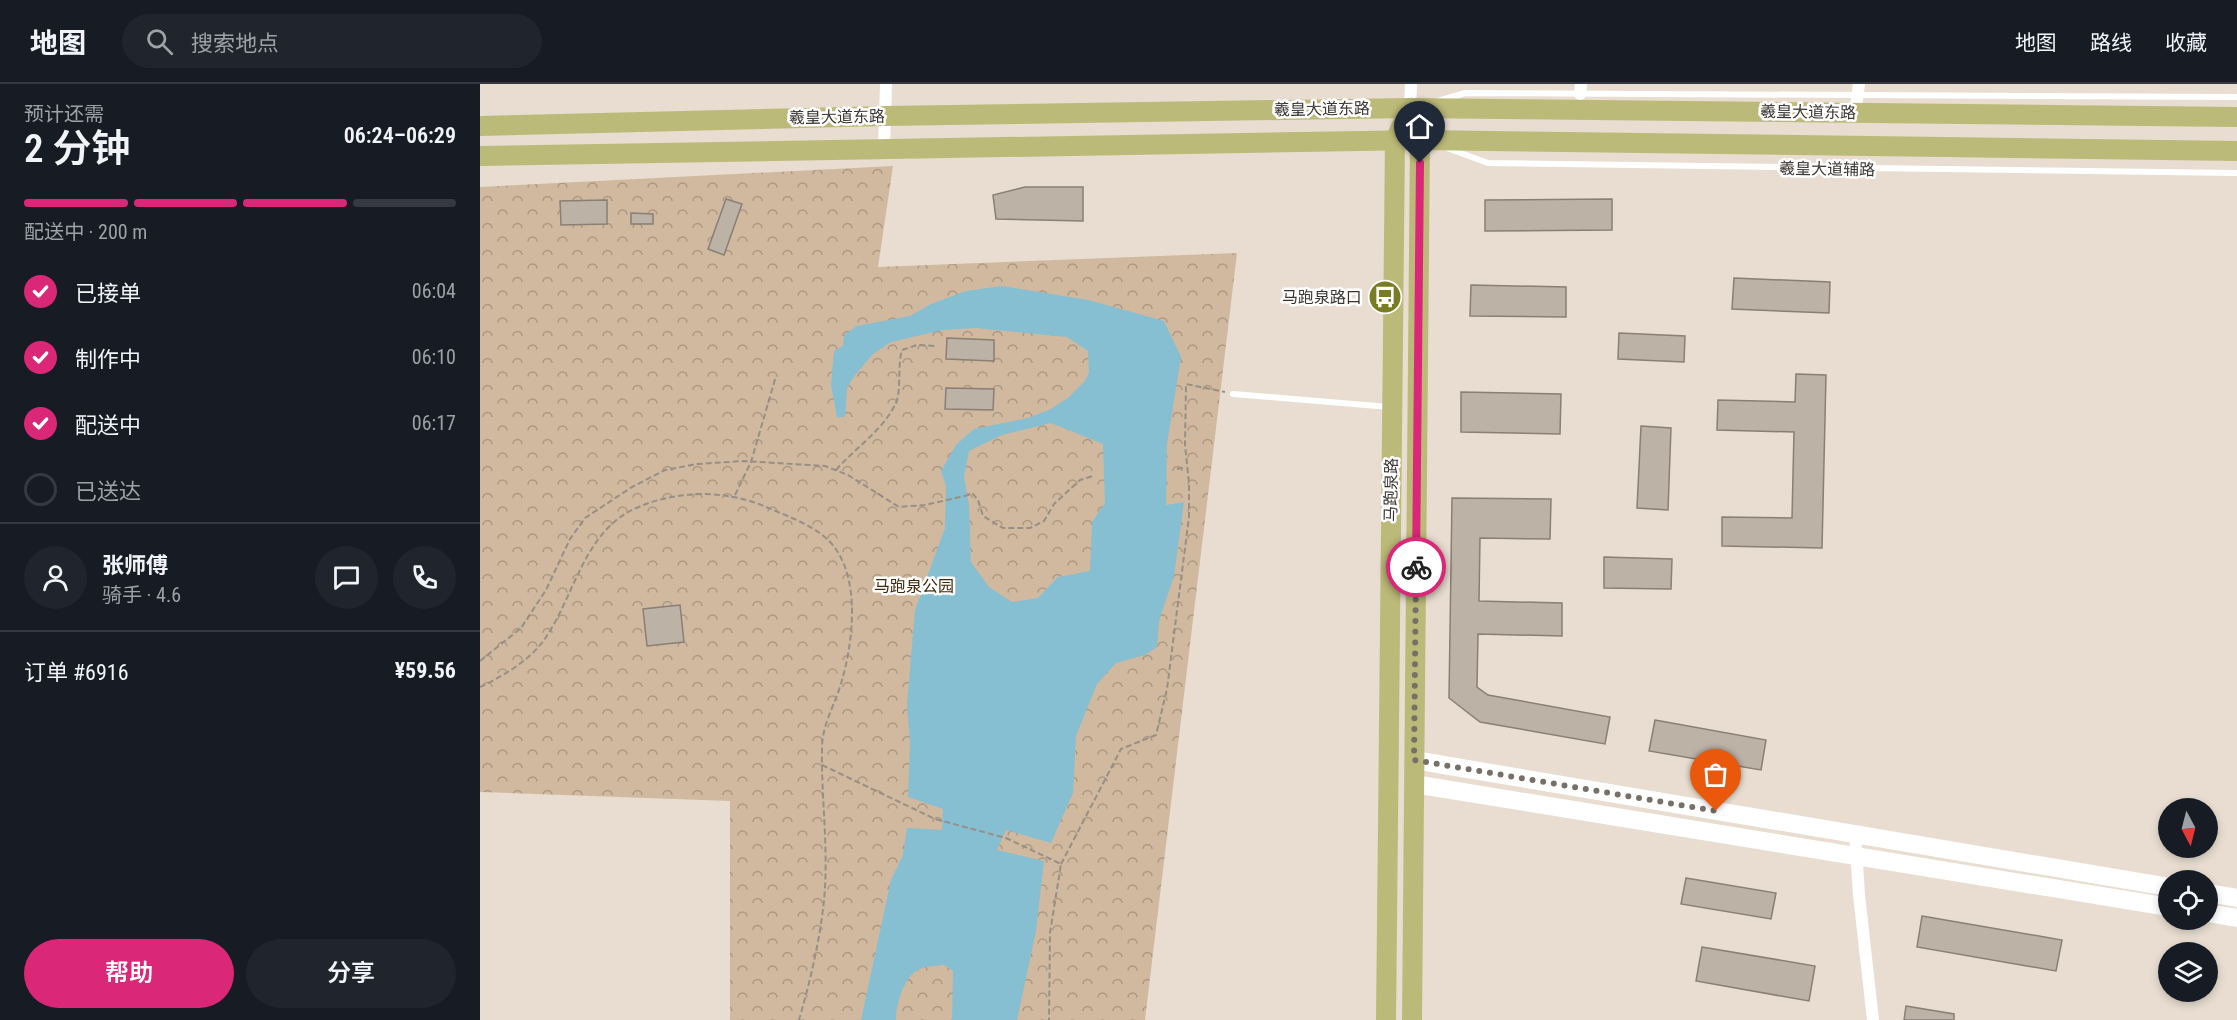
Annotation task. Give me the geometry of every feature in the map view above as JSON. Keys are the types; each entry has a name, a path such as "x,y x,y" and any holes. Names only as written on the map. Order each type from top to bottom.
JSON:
{"main road":[{"name":"羲皇大道东路","path":"480,126 1857,98 2237,117"},
{"name":"马跑泉路","path":"1410,108 1420,140 1412,1020"},
{"name":"马跑泉路","path":"1386,1020 1395,140 1410,108"},
{"name":"羲皇大道东路","path":"480,156 884,147 1395,140 2237,151"}],"street":[{"path":"884,147 886,84"},
{"name":"马跑泉路","path":"1410,108 1411,84"},
{"path":"1414,760 2158,884"},
{"path":"1414,784 2158,905"},
{"path":"1855,834 1873,1020"},
{"path":"2218,895 2237,898"},
{"path":"2218,915 2237,918"}],"lane":[{"path":"1410,108 1465,93 1580,89 1857,98 2237,96"},
{"name":"羲皇大道辅路","path":"1420,140 1488,163 2237,173"},
{"path":"1233,394 1392,407"}],"path":[{"path":"836,470 855,448 872,437 896,404 902,350 917,345 936,346"},
{"path":"735,495 751,462 776,376"},
{"path":"1049,1020 1050,933 1061,864 1121,749 1156,735 1167,689 1189,517 1185,445 1186,384 1233,394"},
{"path":"480,661 521,628 546,590 570,539 585,518 632,487 665,470 697,464 751,462 825,466 868,486 899,507 938,503 973,494 978,500 983,516 1003,528 1030,528 1044,521 1054,504 1080,480 1093,476"},
{"path":"1177,469 1187,466"},
{"path":"480,687 499,678 521,663 544,641 588,555 616,519 658,500 688,496 735,495 807,525 835,547 850,579 853,613 843,679 826,724 822,745 824,899 799,1020"},
{"path":"822,765 935,819 1006,838 1061,864"}],"green space":[{"name":"马跑泉公园","path":"893,166 878,267 1237,253 1145,1020 730,1020 730,801 480,792 480,187"}],"water":[{"path":"1002,286 1088,300 1164,321 1181,357 1167,444 1166,505 1184,502 1174,576 1159,621 1157,647 1145,655 1116,663 1097,684 1076,736 1073,793 1051,843 1006,830 997,850 1044,861 1036,931 1017,1020 952,1020 953,971 944,965 922,968 911,975 901,993 896,1020 861,1020 891,880 903,855 907,828 942,830 943,809 908,797 910,743 907,705 915,610 945,528 946,486 941,471 956,445 974,429 1028,418 1051,409 1069,397 1085,381 1089,372 1088,351 1067,337 976,328 943,330 891,342 873,354 852,379 847,389 845,416 837,418 831,385 834,351 843,346 844,335 857,326 910,316 931,304 966,291","holes":["1051,423 1103,444 1105,503 1092,522 1090,571 1058,577 1038,598 1012,602 989,587 971,562 969,505 964,477 969,451 1002,435"]}],"building":[{"path":"1025,187 1083,187 1083,221 996,219 993,195"},
{"path":"726,199 742,204 724,255 708,249"},
{"path":"1612,199 1612,230 1485,231 1485,200"},
{"path":"607,200 607,224 561,225 560,201"},
{"path":"631,213 653,214 653,224 631,224"},
{"path":"1734,278 1830,282 1829,313 1732,309"},
{"path":"1471,285 1566,287 1566,317 1470,316"},
{"path":"1619,333 1685,336 1684,362 1618,359"},
{"path":"947,338 994,340 994,361 946,359"},
{"path":"1796,374 1826,375 1822,548 1722,546 1722,517 1792,518 1794,432 1717,430 1718,400 1795,402"},
{"path":"946,388 994,389 993,410 945,409"},
{"path":"1461,392 1561,394 1560,434 1461,432"},
{"path":"1641,426 1671,428 1668,510 1637,508"},
{"path":"1452,498 1551,499 1550,539 1480,538 1479,601 1562,603 1562,636 1478,634 1477,687 1488,695 1610,717 1605,744 1480,722 1449,698"},
{"path":"1604,557 1672,559 1671,589 1604,588"},
{"path":"680,605 684,642 647,646 643,609"},
{"path":"1655,720 1766,740 1761,770 1649,751"},
{"path":"1686,878 1776,893 1771,919 1681,904"},
{"path":"1922,916 2062,940 2056,971 1917,947"},
{"path":"1702,947 1815,966 1809,1001 1696,981"},
{"path":"1906,1006 1954,1014 1954,1020 1904,1020"}],"way so far":[{"path":"1416,567 1414,760 1716,811"}],"place":[{"name":"马跑泉路口","path":"1385,297"}],"route":[{"path":"1416,567 1420,163"}]}
